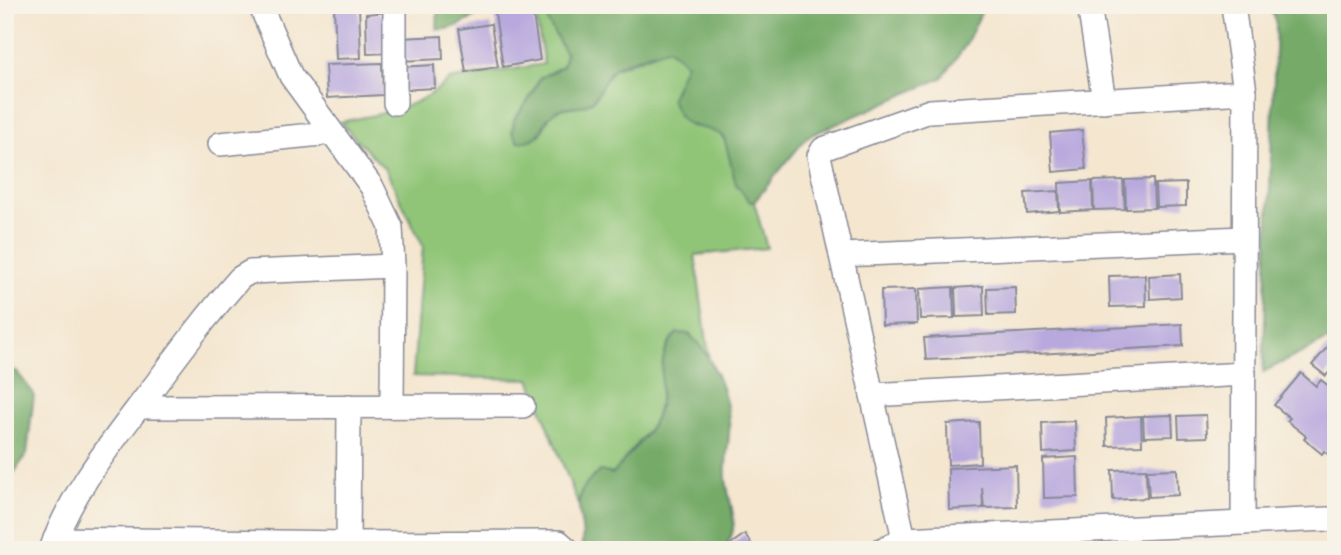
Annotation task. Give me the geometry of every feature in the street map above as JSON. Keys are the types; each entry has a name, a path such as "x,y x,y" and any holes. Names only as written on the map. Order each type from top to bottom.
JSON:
{"street":[{"path":"260,5 291,76 372,187 391,227 392,406"},
{"path":"395,5 395,103"},
{"path":"1089,5 1104,101"},
{"path":"1233,5 1245,92 1243,523"},
{"path":"906,544 819,156 823,149 930,111 1245,92"},
{"path":"220,144 331,133"},
{"path":"841,255 1244,238"},
{"path":"393,266 250,272 240,278 93,468 53,544 348,546 559,542 568,550"},
{"path":"872,395 1244,374"},
{"path":"348,546 349,406"},
{"path":"139,407 523,406"},
{"path":"881,550 906,544 1243,523 1327,519 1336,521"}],"green space":[{"path":"438,5 492,5 466,22 451,28 437,29"},
{"path":"534,5 546,5 545,10 566,54 563,66 540,78 514,120 540,135 551,114 561,108 585,105 594,98 613,69 668,48 686,63 682,75 690,126 720,134 730,151 740,185 750,202 754,202 767,248 695,255 709,357 698,342 659,402 651,426 613,474 581,492 578,504 530,379 413,376 423,246 386,170 340,122 412,104 449,80 544,64"},
{"path":"546,5 985,5 965,46 942,78 807,137 754,202 750,202 736,184 724,137 687,123 676,110 671,98 686,63 668,48 616,67 589,103 558,110 548,118 538,135 518,142 512,132 514,120 540,78 563,66 566,54 548,22"},
{"path":"1270,5 1336,5 1336,336 1263,372 1276,24"},
{"path":"677,333 689,334 697,342 711,362 725,396 729,427 726,479 734,524 729,541 723,550 581,550 583,538 579,501 582,492 600,471 613,474 652,424 661,395 665,352"},
{"path":"5,366 17,372 34,394 27,454 5,486"}],"building":[{"path":"359,5 361,58 336,59 334,6"},
{"path":"532,8 540,60 503,67 495,14"},
{"path":"388,12 390,53 367,54 366,14"},
{"path":"491,24 498,67 466,72 459,29"},
{"path":"442,36 443,59 401,61 400,38"},
{"path":"382,63 383,95 327,98 325,65"},
{"path":"434,65 435,88 399,90 399,67"},
{"path":"1082,130 1086,169 1053,172 1050,133"},
{"path":"1153,179 1154,208 1126,209 1125,180"},
{"path":"1123,180 1125,209 1094,210 1093,181"},
{"path":"1092,181 1093,210 1060,212 1059,183"},
{"path":"1186,183 1186,206 1156,207 1155,184"},
{"path":"1058,191 1059,211 1027,214 1025,193"},
{"path":"1180,274 1181,297 1150,299 1149,276"},
{"path":"1145,275 1146,306 1110,307 1109,276"},
{"path":"983,286 984,316 956,317 955,288"},
{"path":"953,287 954,318 920,319 919,289"},
{"path":"1015,287 1016,314 988,315 987,288"},
{"path":"916,289 917,324 882,325 881,290"},
{"path":"1182,324 1183,346 926,360 924,338"},
{"path":"1329,345 1336,351 1336,364 1326,376 1312,365"},
{"path":"1301,373 1316,386 1321,380 1336,392 1336,461 1324,451 1322,454 1304,439 1306,436 1287,421 1290,418 1274,405"},
{"path":"1172,415 1173,436 1144,437 1143,416"},
{"path":"1206,415 1207,437 1179,438 1178,416"},
{"path":"1141,416 1142,445 1107,446 1106,418"},
{"path":"1075,421 1076,451 1043,453 1042,423"},
{"path":"979,422 980,463 948,465 947,424"},
{"path":"1077,457 1078,497 1044,498 1043,459"},
{"path":"1016,465 1017,507 984,508 982,487 983,508 949,510 948,468"},
{"path":"1146,469 1147,498 1113,500 1112,470"},
{"path":"1177,469 1178,495 1149,497 1147,470"},
{"path":"745,534 755,550 722,550"}]}
